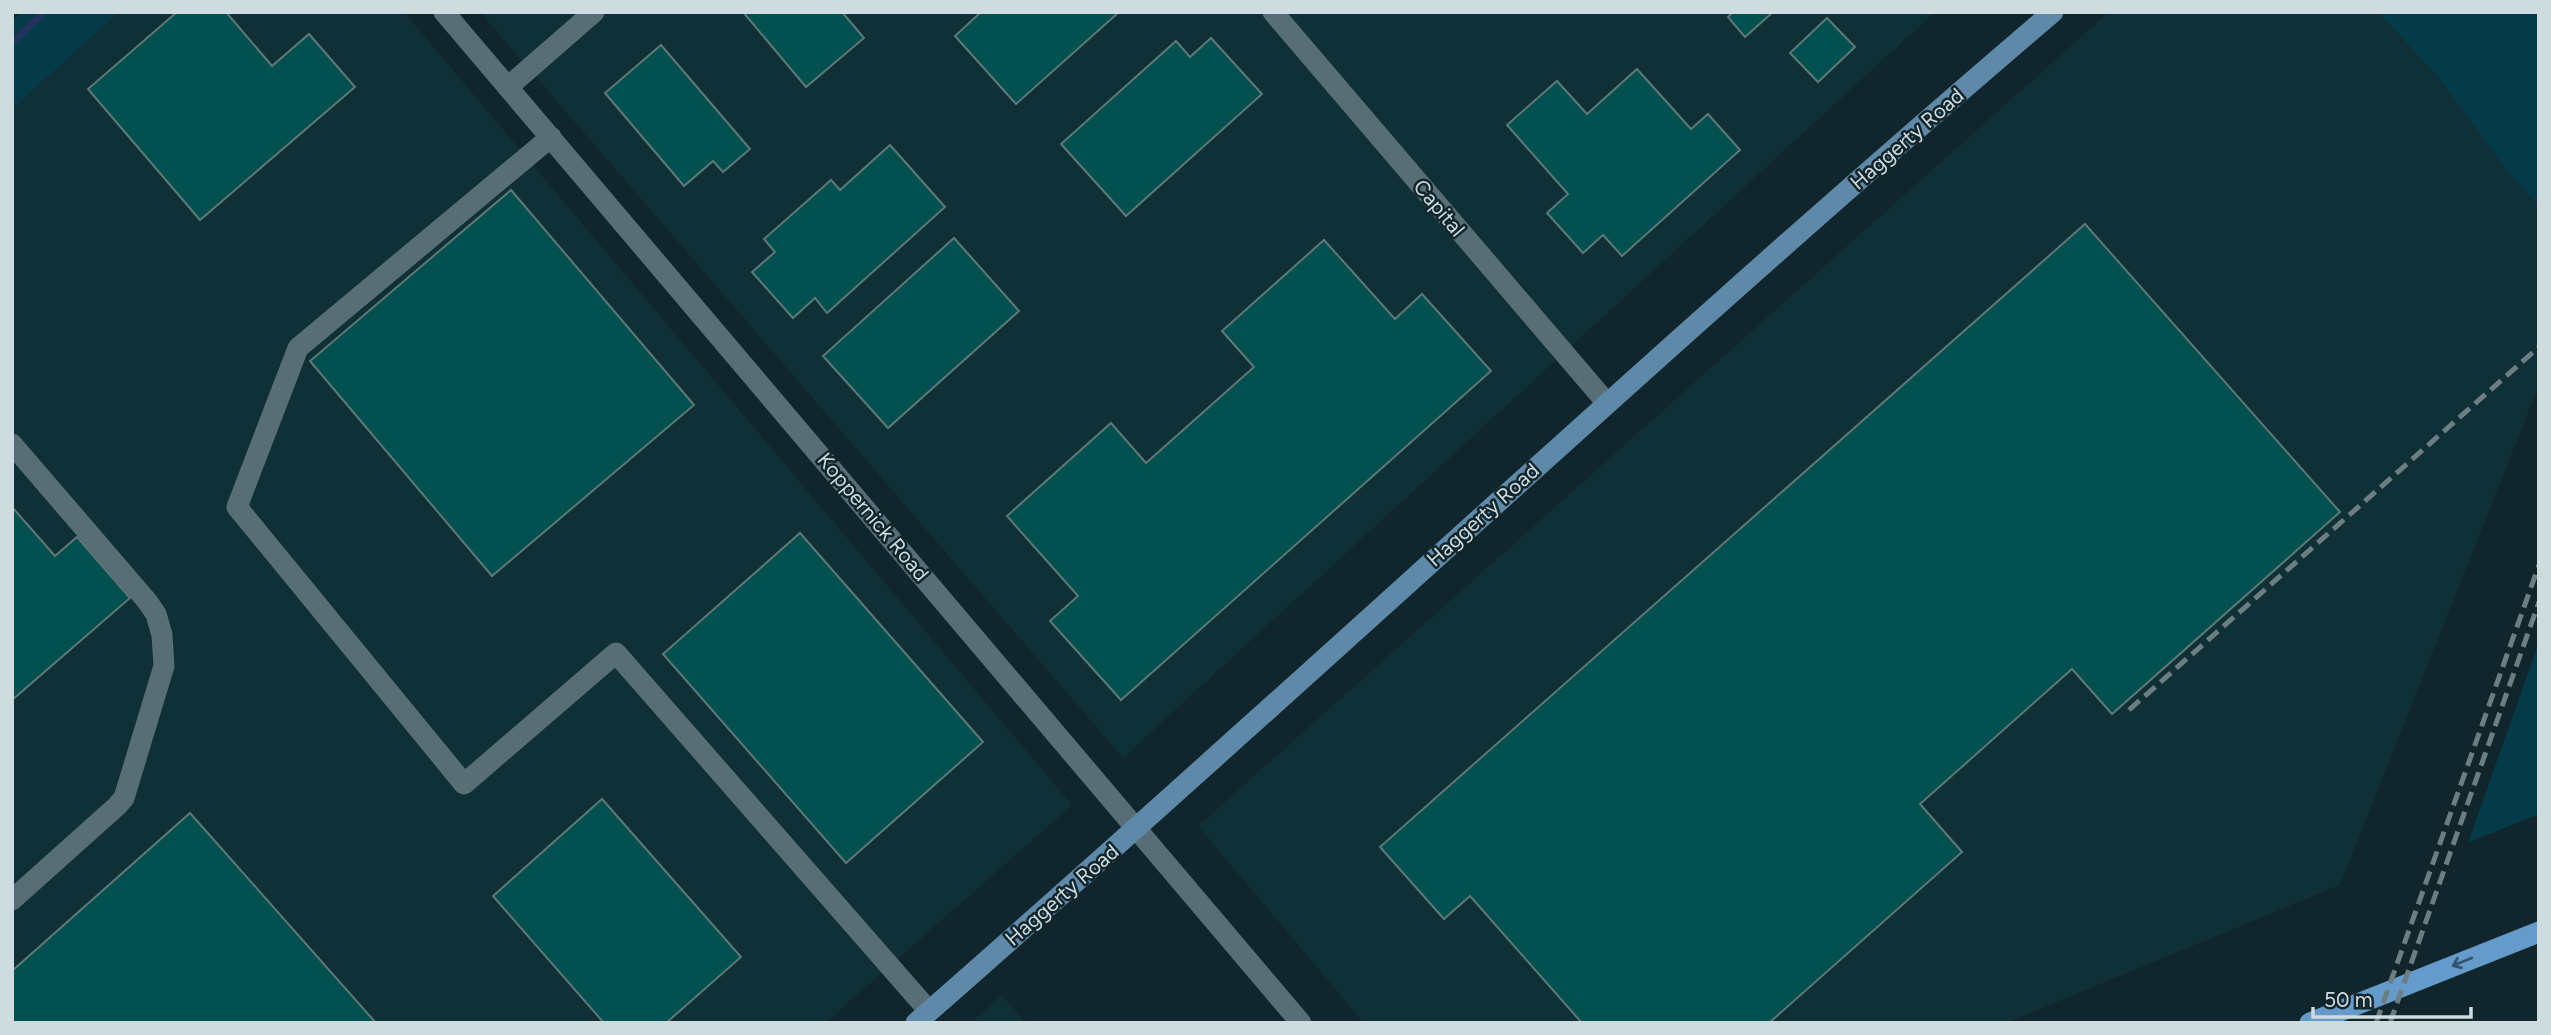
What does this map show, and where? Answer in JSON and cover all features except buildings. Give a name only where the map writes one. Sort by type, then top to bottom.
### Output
[{"type":"highway","points":[[2310,1023],[2532,934]]},
{"type":"main road","name":"Haggerty Road","points":[[922,1017],[1137,829],[1606,402],[2053,12]]},
{"type":"street","name":"Koppernick Road","points":[[444,12],[1301,1023]]},
{"type":"street","points":[[508,87],[594,12]]},
{"type":"street","name":"Capital","points":[[1273,12],[1606,402]]},
{"type":"street","points":[[551,137],[298,348],[237,507],[464,784],[616,653],[922,1017]]},
{"type":"street","points":[[12,444],[148,601],[160,627],[164,651],[164,666],[124,798],[12,900]]},
{"type":"shaded area","points":[[21,12],[119,12],[12,109],[12,21]]},
{"type":"shaded area","points":[[119,12],[404,12],[1072,805],[825,1023],[12,1023],[12,109]]},
{"type":"shaded area","points":[[480,12],[1935,12],[1123,758]]},
{"type":"shaded area","points":[[2109,12],[2382,12],[2539,191],[2539,385],[2340,885],[2006,1023],[1364,1023],[1198,826]]},
{"type":"shaded area","points":[[2378,12],[2539,12],[2539,206],[2509,173],[2437,75]]},
{"type":"shaded area","points":[[2539,642],[2539,814],[2468,843]]},
{"type":"shaded area","points":[[1002,995],[1026,1023],[971,1023]]},
{"type":"waterway","points":[[12,43],[44,12]]},
{"type":"railway","points":[[2129,710],[2539,347]]},
{"type":"railway","points":[[2376,1023],[2539,565]]},
{"type":"railway","points":[[2390,1023],[2539,602]]}]
